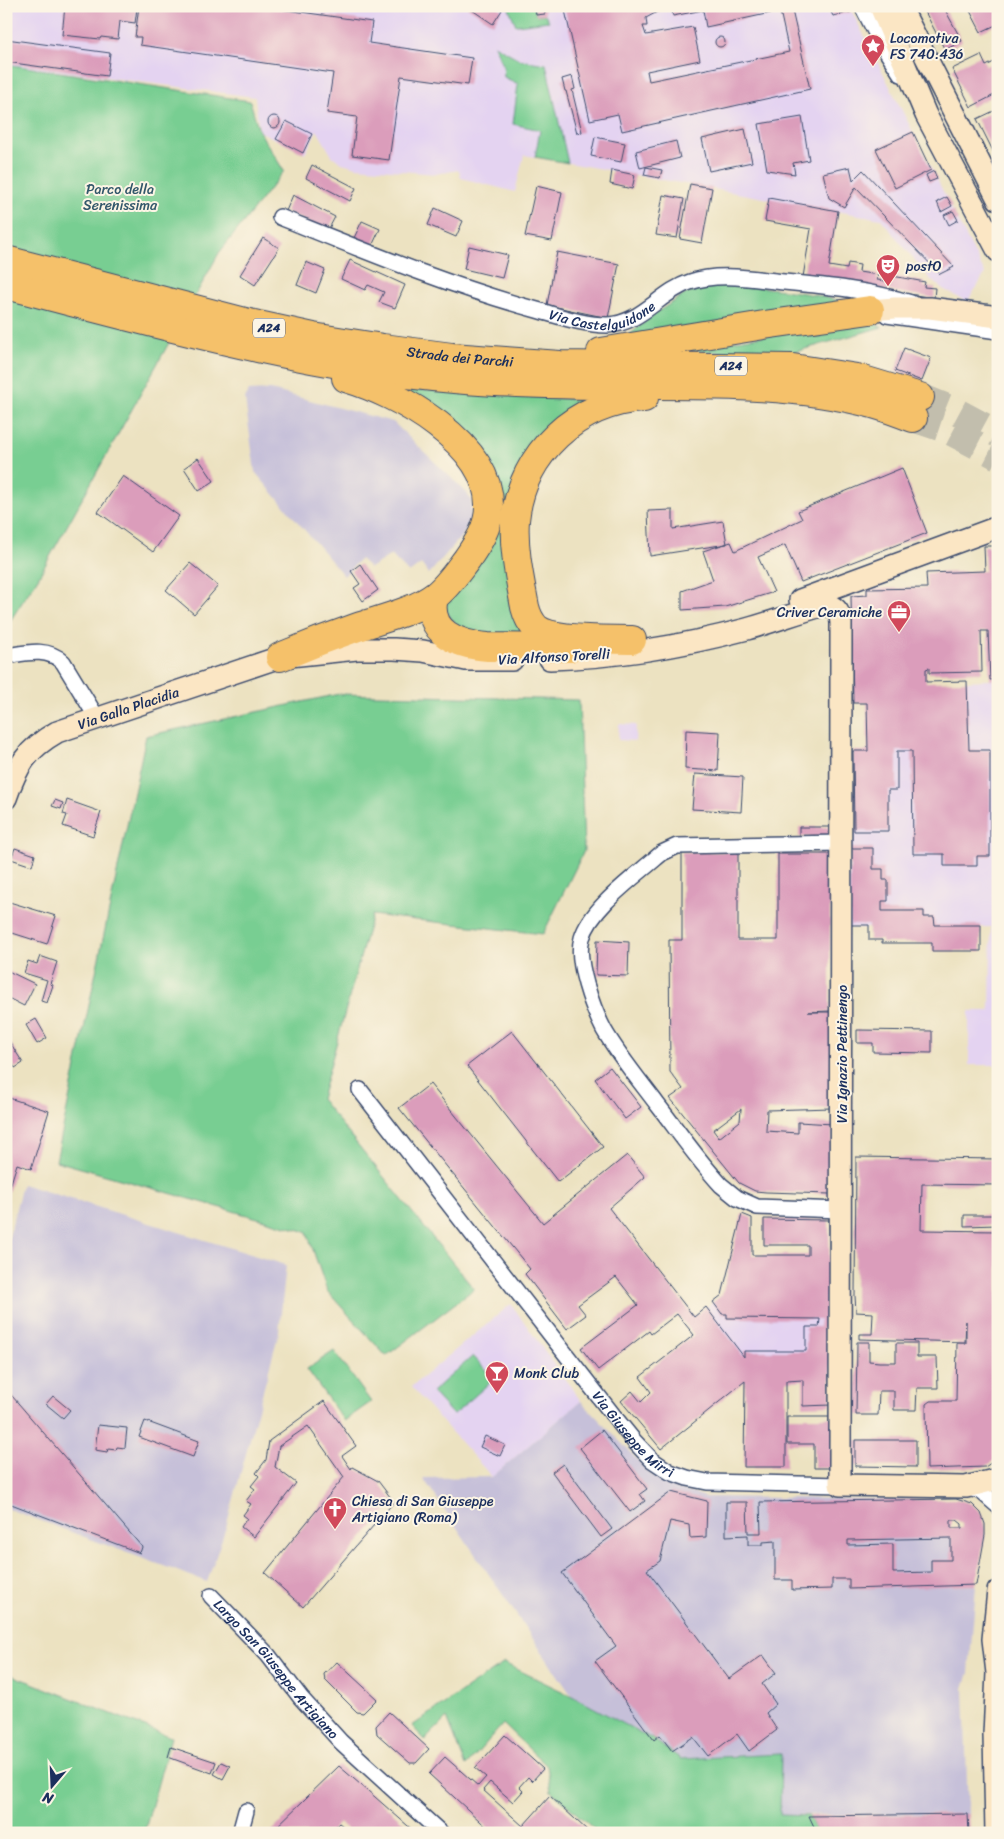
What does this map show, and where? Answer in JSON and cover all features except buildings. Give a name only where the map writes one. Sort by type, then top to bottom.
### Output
[{"type":"highway","name":"Strada dei Parchi","points":[[6,260],[292,333],[422,354],[538,363],[793,368],[857,378],[917,407],[873,404],[772,388],[544,384],[464,380],[351,366],[247,346],[6,285]]},
{"type":"highway","points":[[538,363],[566,356],[870,310]]},
{"type":"highway","points":[[247,346],[373,386],[432,421],[460,445],[474,461],[484,478],[490,507],[487,524],[474,549],[448,584],[434,597],[405,610],[322,639],[280,657]]},
{"type":"highway","points":[[632,640],[562,637],[542,632],[532,623],[522,594],[515,532],[518,504],[532,467],[543,450],[558,433],[575,420],[609,404],[638,398],[699,395],[772,388]]},
{"type":"highway","points":[[434,597],[432,612],[442,631],[457,641],[477,646],[561,648],[595,646],[632,640]]},
{"type":"main road","points":[[880,6],[926,115],[992,225],[998,251]]},
{"type":"main road","points":[[900,6],[998,198]]},
{"type":"main road","points":[[870,310],[930,308],[998,317]]},
{"type":"main road","points":[[632,640],[685,632],[792,603],[998,527]]},
{"type":"main road","name":"Via Ignazio Pettinengo","points":[[840,1485],[841,622],[850,594],[862,577]]},
{"type":"main road","name":"Via Alfonso Torelli","points":[[280,657],[328,652],[394,649],[423,650],[458,659],[473,660],[598,656],[680,646],[759,626],[822,606],[831,606],[837,609],[841,622]]},
{"type":"main road","name":"Via Galla Placidia","points":[[6,798],[19,766],[30,752],[57,732],[280,657]]},
{"type":"main road","name":"Via Giuseppe Mirri","points":[[840,1485],[966,1487],[998,1479]]},
{"type":"main road","points":[[996,1833],[994,1734],[997,1672],[993,1639],[998,1591]]},
{"type":"street","points":[[862,6],[881,43],[926,115]]},
{"type":"street","name":"Via Castelguidone","points":[[280,217],[471,291],[560,316],[597,324],[614,324],[630,320],[686,283],[723,278],[745,278],[835,287],[889,297],[930,308]]},
{"type":"street","points":[[835,287],[870,310],[900,318],[998,331]]},
{"type":"street","points":[[6,656],[41,652],[56,657],[63,662],[96,718]]},
{"type":"street","points":[[841,1210],[757,1206],[737,1198],[721,1185],[646,1090],[605,1031],[583,970],[580,951],[584,933],[596,913],[662,853],[677,846],[842,843]]},
{"type":"street","name":"Via Giuseppe Mirri","points":[[360,1090],[617,1420],[652,1460],[670,1472],[701,1482],[840,1485]]},
{"type":"street","name":"Via Giuseppe Mirri","points":[[966,1487],[982,1492],[998,1506]]},
{"type":"street","name":"Largo San Giuseppe Artigiano","points":[[212,1596],[268,1655],[301,1698],[341,1742],[438,1832]]},
{"type":"street","points":[[240,1833],[246,1811]]},
{"type":"shaded area","points":[[6,6],[849,6],[985,274],[967,302],[932,281],[881,219],[524,155],[515,192],[461,178],[459,170],[435,174],[357,167],[342,163],[332,156],[317,130],[305,154],[259,131],[255,97],[6,64]]},
{"type":"shaded area","points":[[271,390],[393,422],[467,493],[471,501],[470,517],[465,532],[429,574],[421,564],[409,573],[391,555],[370,568],[360,559],[344,576],[255,472],[245,399],[248,391]]},
{"type":"shaded area","points":[[998,543],[998,1065],[969,1065],[969,1011],[990,1011],[991,927],[847,928],[853,751],[969,750],[967,681],[990,680],[984,546]]},
{"type":"shaded area","points":[[619,724],[636,725],[635,741],[618,740]]},
{"type":"shaded area","points":[[22,1184],[286,1265],[279,1332],[226,1527],[207,1582],[6,1508],[6,1249]]},
{"type":"shaded area","points":[[722,1295],[830,1296],[831,1380],[745,1381],[694,1317]]},
{"type":"shaded area","name":"Monk Club","points":[[511,1304],[581,1401],[492,1477],[411,1387]]},
{"type":"shaded area","points":[[581,1401],[653,1476],[678,1489],[706,1497],[951,1500],[951,1586],[976,1585],[969,1673],[964,1688],[968,1814],[780,1815],[780,1754],[681,1759],[654,1740],[572,1696],[423,1478],[492,1477]]},
{"type":"green space","points":[[508,6],[534,6],[536,15],[545,14],[549,21],[516,25]]},
{"type":"green space","points":[[494,45],[521,60],[546,64],[568,163],[535,157],[540,130],[513,124],[518,84],[504,77],[503,65]]},
{"type":"green space","name":"Parco della Serenissima","points":[[6,64],[250,101],[259,131],[284,171],[219,253],[38,578],[6,627]]},
{"type":"green space","points":[[721,284],[804,293],[851,305],[628,336],[654,314],[687,293]]},
{"type":"green space","points":[[865,320],[882,327],[784,355],[674,350]]},
{"type":"green space","points":[[402,389],[587,400],[526,456],[525,632],[488,635],[468,631],[458,626],[443,605],[498,501]]},
{"type":"green space","points":[[339,694],[579,700],[584,851],[543,934],[372,915],[321,1099],[474,1289],[386,1356],[327,1291],[307,1232],[56,1161],[146,736]]},
{"type":"green space","points":[[334,1351],[371,1402],[344,1421],[307,1369]]},
{"type":"green space","points":[[473,1356],[494,1379],[453,1415],[432,1392]]},
{"type":"green space","points":[[504,1663],[572,1696],[654,1740],[681,1759],[781,1754],[780,1815],[809,1816],[817,1833],[594,1833],[594,1829],[551,1791],[547,1766],[503,1724],[466,1766],[447,1718],[425,1740],[412,1726]]},
{"type":"green space","points":[[6,1673],[171,1737],[144,1833],[6,1833]]},
{"type":"tunnel","points":[[920,397],[957,412],[998,434]]},
{"type":"tunnel","points":[[913,418],[946,429],[998,456]]},
{"type":"place","name":"Locomotiva FS 740.436","points":[[873,67]]},
{"type":"place","name":"postO","points":[[888,287]]},
{"type":"place","name":"Criver Ceramiche","points":[[899,633]]},
{"type":"place","name":"Monk Club","points":[[497,1394]]},
{"type":"place","name":"Chiesa di San Giuseppe Artigiano (Roma)","points":[[335,1530]]}]
